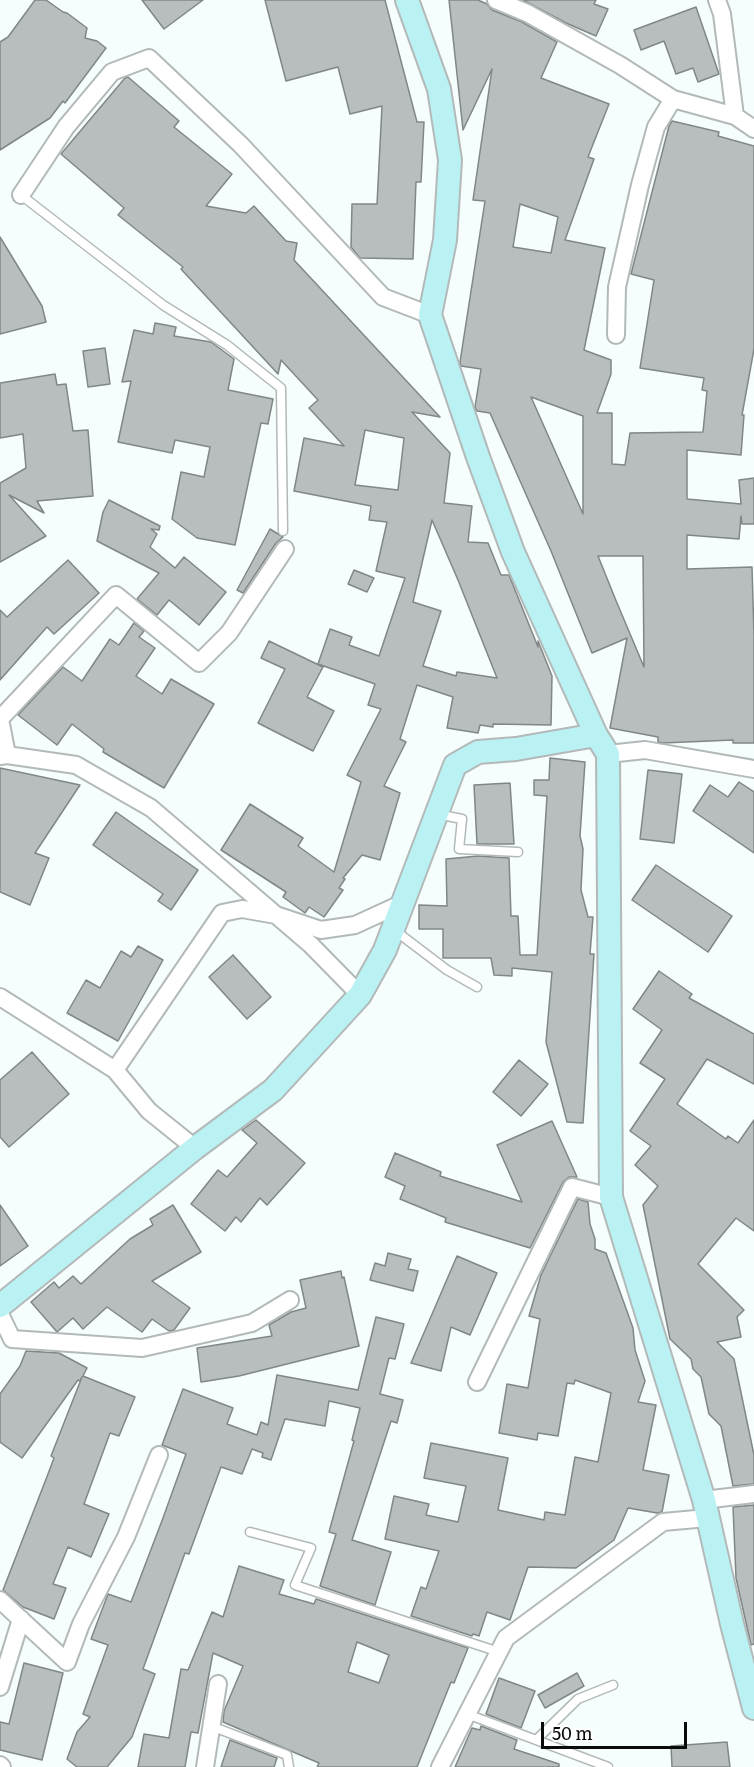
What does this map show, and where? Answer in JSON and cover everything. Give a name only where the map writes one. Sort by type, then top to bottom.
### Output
[{"type":"street","points":[[407,0],[439,89],[450,160],[445,240],[430,315],[513,552],[596,735],[608,754],[611,1197],[706,1509],[754,1708]]},
{"type":"street","points":[[496,0],[527,13],[620,65],[673,99],[735,116],[754,129]]},
{"type":"street","points":[[717,0],[722,14],[735,116]]},
{"type":"street","points":[[21,195],[66,127],[112,72],[149,58],[241,145],[383,297],[430,315]]},
{"type":"street","points":[[616,335],[616,286],[656,127],[673,99]]},
{"type":"street","points":[[285,549],[229,633],[199,663],[116,596],[0,719],[4,756],[76,765],[152,808],[311,945],[360,995]]},
{"type":"street","points":[[0,1306],[195,1148],[273,1090],[360,995],[385,950],[455,765],[478,752],[516,749],[596,735]]},
{"type":"street","points":[[608,754],[645,750],[754,769]]},
{"type":"street","points":[[115,1070],[222,914],[242,909],[276,915],[321,930],[355,925],[403,903]]},
{"type":"street","points":[[0,998],[115,1070],[149,1111],[195,1148]]},
{"type":"street","points":[[477,1382],[572,1187],[611,1197]]},
{"type":"street","points":[[0,1314],[12,1339],[142,1348],[252,1323],[290,1300]]},
{"type":"street","points":[[0,1600],[67,1662],[81,1624],[126,1537],[159,1455]]},
{"type":"street","points":[[440,1767],[506,1638],[663,1522],[754,1494]]},
{"type":"street","points":[[0,1687],[21,1619]]},
{"type":"street","points":[[205,1767],[218,1684]]},
{"type":"lane","points":[[21,195],[163,305],[227,345],[281,388],[283,531]]},
{"type":"lane","points":[[436,814],[462,819],[459,849],[518,852]]},
{"type":"lane","points":[[393,928],[447,970],[477,987]]},
{"type":"lane","points":[[250,1532],[310,1548],[296,1585],[499,1652]]},
{"type":"lane","points":[[536,1740],[578,1700],[613,1685]]},
{"type":"lane","points":[[467,1714],[606,1767]]},
{"type":"lane","points":[[211,1726],[287,1755],[290,1767]]},
{"type":"building","points":[[35,0],[46,0],[67,13],[87,28],[85,38],[97,41],[106,48],[65,103],[63,101],[50,118],[0,150],[0,42],[8,37]]},
{"type":"building","points":[[142,0],[203,0],[164,29]]},
{"type":"building","points":[[265,0],[385,0],[417,122],[424,122],[421,182],[416,182],[413,259],[360,258],[351,247],[352,204],[377,204],[382,106],[350,114],[338,67],[286,81]]},
{"type":"building","points":[[449,0],[478,0],[487,4],[492,10],[522,22],[557,42],[541,78],[609,104],[588,157],[594,159],[565,240],[605,248],[584,350],[611,360],[611,374],[597,413],[612,413],[612,464],[625,465],[630,433],[703,432],[707,391],[702,390],[704,378],[640,368],[654,280],[631,274],[669,126],[672,121],[719,132],[718,136],[754,146],[754,349],[742,415],[744,415],[741,455],[687,450],[687,499],[741,504],[739,480],[754,478],[754,524],[742,524],[741,516],[739,539],[687,535],[687,569],[752,567],[754,743],[733,743],[733,740],[663,743],[658,742],[658,737],[610,728],[627,638],[592,653],[551,551],[490,413],[477,411],[475,407],[481,369],[461,366],[460,362],[485,201],[473,200],[492,69],[463,130]],"holes":[[[520,204],[558,217],[551,253],[513,247]],[[531,397],[583,416],[583,514]],[[598,556],[643,556],[644,667]]]},
{"type":"building","points":[[523,0],[596,0],[594,4],[608,9],[596,36]]},
{"type":"building","points":[[696,7],[719,74],[698,82],[693,68],[676,74],[664,41],[641,50],[634,30]]},
{"type":"building","points":[[128,77],[179,121],[174,127],[232,174],[206,206],[246,213],[254,206],[286,241],[297,243],[294,260],[440,417],[412,412],[450,453],[444,503],[472,506],[468,542],[488,543],[501,575],[509,575],[552,676],[551,725],[493,724],[493,727],[480,725],[478,733],[447,728],[453,697],[417,685],[400,739],[406,742],[384,786],[400,793],[380,860],[362,855],[343,878],[345,879],[339,888],[343,890],[324,917],[309,907],[305,913],[283,897],[286,892],[221,850],[250,804],[303,838],[298,846],[334,872],[361,782],[347,775],[381,709],[368,705],[375,684],[318,664],[330,629],[352,637],[349,645],[379,656],[405,578],[376,571],[387,522],[369,520],[371,506],[294,491],[304,438],[344,446],[309,408],[318,400],[281,360],[278,374],[181,269],[183,267],[118,215],[124,208],[61,154]],"holes":[[[365,430],[404,438],[398,490],[355,485]],[[432,520],[458,580],[497,678],[457,672],[456,676],[423,666],[441,611],[413,602]]]},
{"type":"building","points":[[0,237],[42,306],[46,322],[0,334]]},
{"type":"building","points":[[155,323],[176,327],[174,336],[211,342],[234,359],[228,390],[273,399],[268,424],[261,423],[235,545],[197,538],[172,519],[181,472],[204,477],[210,447],[175,440],[172,453],[118,442],[131,381],[122,382],[134,330],[153,334]]},
{"type":"building","points":[[105,348],[110,384],[88,387],[83,351]]},
{"type":"building","points":[[55,374],[57,385],[66,384],[73,431],[88,430],[93,496],[37,501],[44,513],[9,495],[46,536],[0,562],[0,483],[26,468],[23,434],[0,438],[0,383]]},
{"type":"building","points":[[109,500],[160,526],[159,530],[151,529],[157,534],[150,547],[175,568],[184,557],[226,592],[199,625],[169,600],[157,615],[137,599],[159,573],[97,541],[103,512]]},
{"type":"building","points":[[270,529],[283,537],[276,543],[243,593],[237,590]]},
{"type":"building","points":[[68,560],[99,593],[54,634],[47,627],[0,680],[0,610],[7,617]]},
{"type":"building","points":[[354,570],[374,578],[367,592],[348,584]]},
{"type":"building","points":[[134,623],[144,631],[139,637],[155,648],[136,676],[162,694],[171,679],[214,704],[164,788],[103,752],[104,749],[72,724],[57,745],[18,715],[63,667],[82,681],[110,639],[119,645]]},
{"type":"building","points":[[269,641],[323,667],[307,697],[334,711],[313,751],[258,723],[285,669],[261,658]]},
{"type":"building","points":[[550,758],[585,762],[580,836],[583,849],[581,890],[588,917],[593,917],[590,954],[594,954],[583,1123],[567,1122],[546,1042],[552,972],[512,968],[512,976],[494,975],[491,958],[443,958],[443,929],[419,929],[419,905],[447,906],[446,859],[478,856],[509,858],[511,916],[518,916],[520,955],[537,955],[547,796],[534,795],[534,780],[549,780]]},
{"type":"building","points":[[0,768],[80,785],[35,853],[49,858],[30,905],[0,892]]},
{"type":"building","points":[[648,770],[682,774],[674,843],[640,839]]},
{"type":"building","points":[[739,782],[754,792],[754,853],[693,811],[710,785],[728,797]]},
{"type":"building","points":[[510,783],[514,844],[477,844],[474,785]]},
{"type":"building","points":[[116,812],[198,870],[171,910],[158,901],[163,894],[93,845]]},
{"type":"building","points":[[656,865],[732,916],[708,952],[632,900]]},
{"type":"building","points":[[138,946],[163,960],[118,1041],[67,1013],[86,980],[100,988],[121,951],[131,957]]},
{"type":"building","points":[[233,955],[271,997],[247,1019],[209,977]]},
{"type":"building","points":[[659,971],[692,994],[689,998],[754,1034],[754,1084],[707,1059],[677,1104],[726,1139],[728,1136],[738,1143],[754,1120],[754,1231],[736,1218],[698,1264],[744,1310],[737,1317],[741,1337],[717,1342],[734,1359],[754,1455],[754,1484],[733,1486],[721,1426],[709,1414],[701,1377],[693,1369],[691,1359],[670,1339],[643,1205],[658,1186],[635,1165],[651,1146],[630,1131],[665,1079],[640,1063],[662,1030],[633,1009]]},
{"type":"building","points":[[32,1052],[69,1094],[9,1147],[0,1137],[0,1080]]},
{"type":"building","points":[[519,1060],[548,1084],[521,1116],[493,1092]]},
{"type":"building","points":[[256,1120],[305,1163],[267,1205],[260,1198],[241,1222],[236,1217],[225,1231],[191,1204],[218,1170],[227,1177],[257,1143],[242,1130]]},
{"type":"building","points":[[552,1121],[577,1177],[569,1177],[563,1182],[530,1248],[445,1222],[446,1218],[400,1199],[405,1186],[385,1177],[395,1153],[441,1172],[440,1176],[522,1202],[497,1145]]},
{"type":"building","points":[[578,1199],[588,1202],[595,1249],[606,1253],[633,1328],[635,1350],[645,1381],[638,1402],[656,1405],[643,1470],[669,1475],[662,1512],[628,1508],[614,1540],[576,1568],[528,1567],[510,1620],[487,1612],[479,1636],[473,1634],[472,1636],[411,1616],[421,1587],[426,1589],[439,1551],[385,1539],[394,1496],[429,1504],[426,1515],[458,1522],[466,1486],[424,1478],[431,1443],[508,1458],[498,1510],[544,1520],[545,1512],[565,1515],[575,1457],[598,1462],[611,1393],[575,1380],[574,1384],[567,1383],[558,1436],[538,1433],[537,1440],[499,1433],[507,1384],[528,1388],[540,1319],[529,1316],[541,1275]]},
{"type":"building","points":[[0,1205],[28,1246],[0,1266]]},
{"type":"building","points":[[173,1205],[201,1252],[152,1281],[190,1308],[174,1330],[169,1331],[152,1319],[142,1332],[107,1307],[83,1329],[73,1318],[57,1332],[31,1302],[54,1282],[59,1288],[73,1276],[81,1284],[130,1239],[153,1225],[150,1219]]},
{"type":"building","points":[[388,1253],[411,1259],[408,1269],[418,1271],[413,1291],[370,1280],[375,1263],[385,1266]]},
{"type":"building","points":[[457,1256],[497,1273],[470,1335],[451,1327],[441,1371],[411,1363]]},
{"type":"building","points":[[341,1271],[359,1346],[239,1376],[201,1382],[197,1348],[272,1336],[269,1325],[291,1312],[306,1308],[300,1280]]},
{"type":"building","points":[[376,1317],[404,1324],[395,1359],[389,1358],[380,1394],[403,1400],[397,1423],[391,1421],[352,1540],[391,1552],[375,1605],[320,1586],[336,1534],[329,1532],[354,1441],[352,1440],[360,1408],[329,1401],[325,1426],[285,1419],[271,1460],[262,1457],[263,1453],[252,1449],[242,1474],[221,1467],[189,1554],[185,1553],[143,1669],[155,1674],[132,1737],[107,1767],[77,1767],[67,1759],[77,1732],[90,1717],[83,1714],[108,1645],[91,1639],[108,1594],[131,1602],[163,1518],[186,1454],[162,1445],[183,1389],[233,1408],[227,1424],[257,1435],[261,1422],[268,1425],[277,1375],[358,1390]]},
{"type":"building","points":[[26,1351],[59,1353],[87,1368],[83,1376],[135,1397],[119,1436],[110,1433],[84,1504],[109,1514],[91,1557],[68,1547],[53,1584],[66,1588],[54,1619],[23,1607],[3,1590],[54,1458],[51,1456],[82,1377],[22,1458],[0,1442],[0,1394],[20,1366]]},
{"type":"building","points":[[754,1505],[754,1644],[751,1645],[736,1578],[733,1507]]},
{"type":"building","points":[[239,1566],[284,1580],[279,1594],[314,1604],[316,1599],[468,1648],[454,1683],[451,1682],[417,1767],[317,1767],[319,1763],[223,1722],[224,1711],[243,1666],[213,1653],[198,1733],[191,1732],[185,1767],[138,1767],[144,1734],[169,1738],[181,1669],[188,1670],[212,1612],[223,1617]],"holes":[[[357,1642],[389,1655],[379,1683],[348,1672]]]},
{"type":"building","points":[[24,1663],[63,1673],[42,1760],[0,1750],[0,1722],[9,1724]]},
{"type":"building","points":[[577,1673],[584,1686],[545,1708],[538,1695]]},
{"type":"building","points":[[499,1678],[535,1691],[521,1728],[486,1714]]},
{"type":"building","points":[[481,1726],[517,1740],[514,1749],[559,1764],[559,1767],[455,1767],[472,1728],[480,1730]]},
{"type":"building","points":[[230,1740],[277,1758],[274,1767],[221,1767]]},
{"type":"building","points":[[727,1742],[730,1767],[672,1767],[671,1746]]}]
